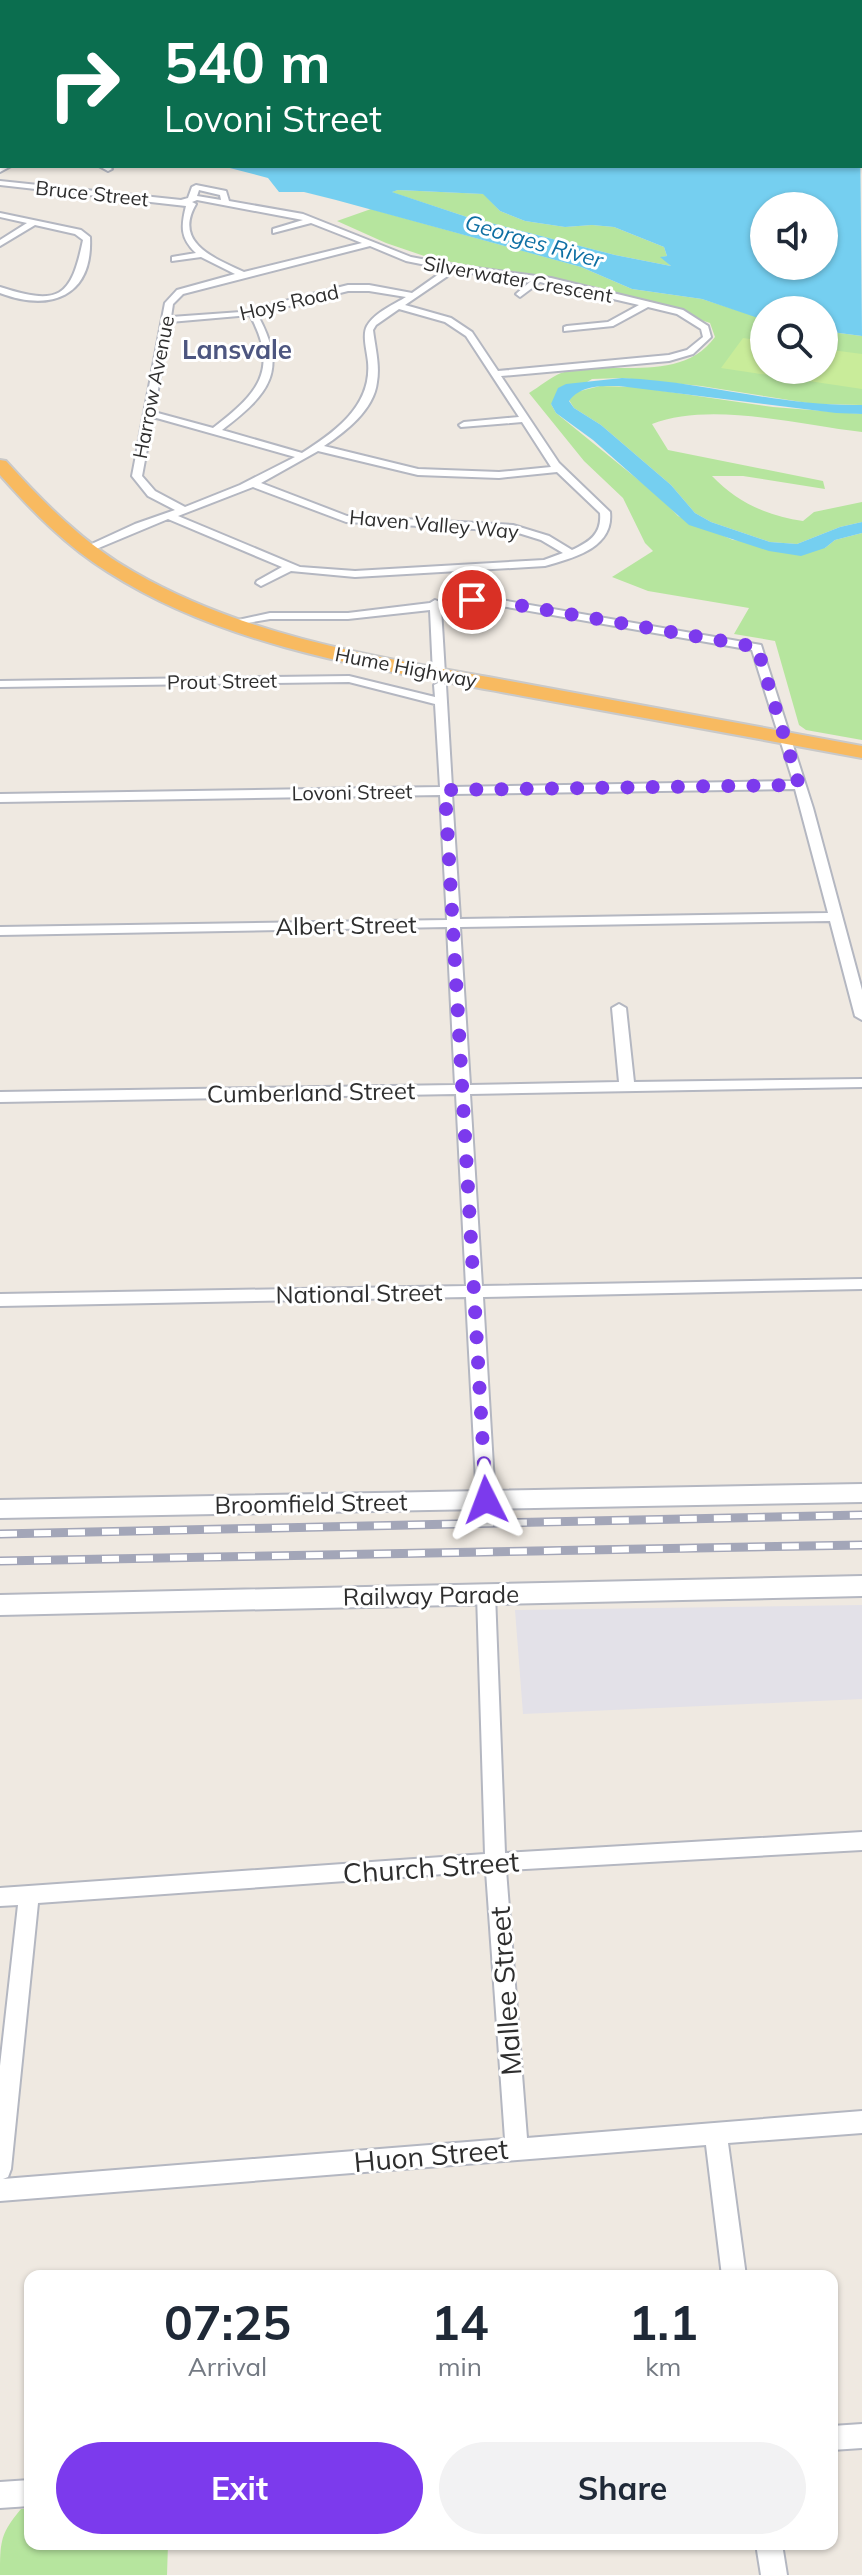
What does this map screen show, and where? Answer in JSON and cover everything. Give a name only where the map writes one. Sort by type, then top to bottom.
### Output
[{"type":"highway","name":"Hume Highway","points":[[0,465],[93,553],[129,578],[235,622],[440,687]]},
{"type":"highway","name":"Hume Highway","points":[[0,488],[89,566],[146,598],[290,652],[440,687],[862,752]]},
{"type":"highway","name":"Hume Highway","points":[[788,743],[862,763]]},
{"type":"street","name":"Bruce Street","points":[[0,183],[102,196],[192,201]]},
{"type":"street","points":[[226,203],[223,193],[196,187],[185,229],[190,242],[203,254],[245,276]]},
{"type":"street","name":"Silverwater Crescent","points":[[192,201],[274,210],[313,220],[409,259],[538,279],[647,304],[693,318],[705,328],[707,337],[688,354],[669,358],[495,374]]},
{"type":"street","points":[[0,215],[87,237],[75,284],[60,294],[38,298],[12,296],[0,290]]},
{"type":"street","points":[[276,231],[313,220]]},
{"type":"street","points":[[0,244],[34,222]]},
{"type":"street","name":"Harrow Avenue","points":[[185,511],[156,497],[144,488],[137,476],[169,303],[180,292],[369,244]]},
{"type":"street","points":[[175,259],[203,254]]},
{"type":"street","points":[[93,553],[167,524],[171,517],[319,448],[350,422],[370,393],[373,382],[369,330],[375,320],[453,268]]},
{"type":"street","points":[[520,294],[538,279]]},
{"type":"street","name":"Hoys Road","points":[[166,320],[252,312],[348,288],[411,295]]},
{"type":"street","points":[[567,329],[610,324],[647,304]]},
{"type":"street","points":[[171,517],[291,567],[334,573],[530,564],[571,554],[602,537],[607,519],[599,505],[569,482],[463,329],[436,316],[396,305]]},
{"type":"street","points":[[215,431],[258,395],[271,364],[267,334],[252,312]]},
{"type":"street","points":[[148,413],[303,456]]},
{"type":"street","points":[[464,425],[525,419]]},
{"type":"street","points":[[319,448],[418,472],[499,475],[559,469]]},
{"type":"street","name":"Haven Valley Way","points":[[250,482],[346,519],[513,528],[545,538],[571,554]]},
{"type":"street","points":[[261,583],[291,567]]},
{"type":"street","points":[[235,622],[270,616],[348,616],[435,603],[495,601],[757,647],[788,743],[862,1016]]},
{"type":"street","points":[[435,603],[486,1500]]},
{"type":"street","name":"Prout Street","points":[[0,684],[349,679],[440,687]]},
{"type":"street","name":"Lovoni Street","points":[[0,798],[799,785]]},
{"type":"street","name":"Albert Street","points":[[0,931],[836,917]]},
{"type":"street","points":[[619,1008],[627,1086]]},
{"type":"street","name":"Cumberland Street","points":[[0,1097],[862,1083]]},
{"type":"street","name":"National Street","points":[[0,1300],[862,1284]]},
{"type":"street","name":"Broomfield Street","points":[[0,1509],[862,1493]]},
{"type":"street","name":"Railway Parade","points":[[0,1605],[862,1586]]},
{"type":"street","name":"Mallee Street","points":[[486,1594],[495,1862],[517,2148]]},
{"type":"street","name":"Church Street","points":[[0,1897],[495,1862],[862,1841]]},
{"type":"street","points":[[0,2169],[29,1895]]},
{"type":"street","name":"Huon Street","points":[[0,2190],[862,2122]]},
{"type":"street","points":[[716,2134],[733,2270]]},
{"type":"street","points":[[838,2438],[862,2436]]},
{"type":"street","points":[[0,2495],[24,2493]]},
{"type":"street","points":[[770,2550],[774,2575]]},
{"type":"shaded area","points":[[862,1605],[862,1699],[523,1714],[515,1610]]},
{"type":"green space","points":[[391,192],[484,194],[500,211],[525,221],[565,227],[614,227],[664,247],[667,256],[662,257],[671,266],[467,217]]},
{"type":"green space","points":[[371,209],[581,267],[632,289],[702,299],[750,314],[750,384],[838,384],[838,333],[862,336],[862,405],[814,404],[701,386],[622,378],[592,379],[551,404],[556,413],[662,499],[678,516],[733,540],[825,548],[835,540],[862,533],[862,740],[806,730],[799,725],[775,641],[734,634],[749,608],[648,591],[612,577],[653,551],[645,543],[623,498],[584,461],[529,393],[561,373],[580,369],[643,368],[683,361],[700,352],[715,337],[710,323],[598,287],[433,259],[386,243],[337,221]]},
{"type":"green space","points":[[743,338],[750,339],[750,372],[721,368]]},
{"type":"green space","points":[[838,351],[862,354],[862,389],[828,384],[838,384]]},
{"type":"green space","points":[[600,386],[636,387],[773,407],[862,414],[862,432],[728,415],[675,417],[652,424],[668,450],[823,481],[825,489],[743,476],[712,476],[753,506],[777,516],[803,521],[814,512],[862,502],[862,522],[797,544],[770,542],[711,522],[695,513],[671,485],[601,425],[574,408],[569,400],[576,392]]},
{"type":"green space","points":[[24,2509],[24,2550],[168,2550],[167,2575],[0,2575],[0,2554],[9,2525]]},
{"type":"water","name":"Georges River","points":[[230,168],[860,168],[862,336],[838,333],[838,296],[750,296],[750,315],[702,299],[632,289],[581,267],[336,200],[304,192],[279,192],[268,178]],"holes":[[[392,192],[483,194],[500,211],[525,221],[565,227],[614,227],[664,247],[667,256],[660,257],[671,266],[467,217]]]},
{"type":"water","points":[[622,378],[802,402],[862,405],[862,414],[836,413],[619,386],[585,389],[569,401],[671,485],[695,513],[711,522],[770,542],[797,544],[862,522],[862,533],[835,540],[825,548],[801,556],[769,551],[689,525],[593,440],[556,413],[551,404],[558,388],[566,384]]},
{"type":"railway","points":[[0,1534],[862,1515]]},
{"type":"railway","points":[[0,1561],[862,1545]]},
{"type":"district","name":"Lansvale","points":[[237,349]]},
{"type":"route","points":[[472,600],[495,601],[757,647],[799,785],[445,790],[486,1500]]}]
